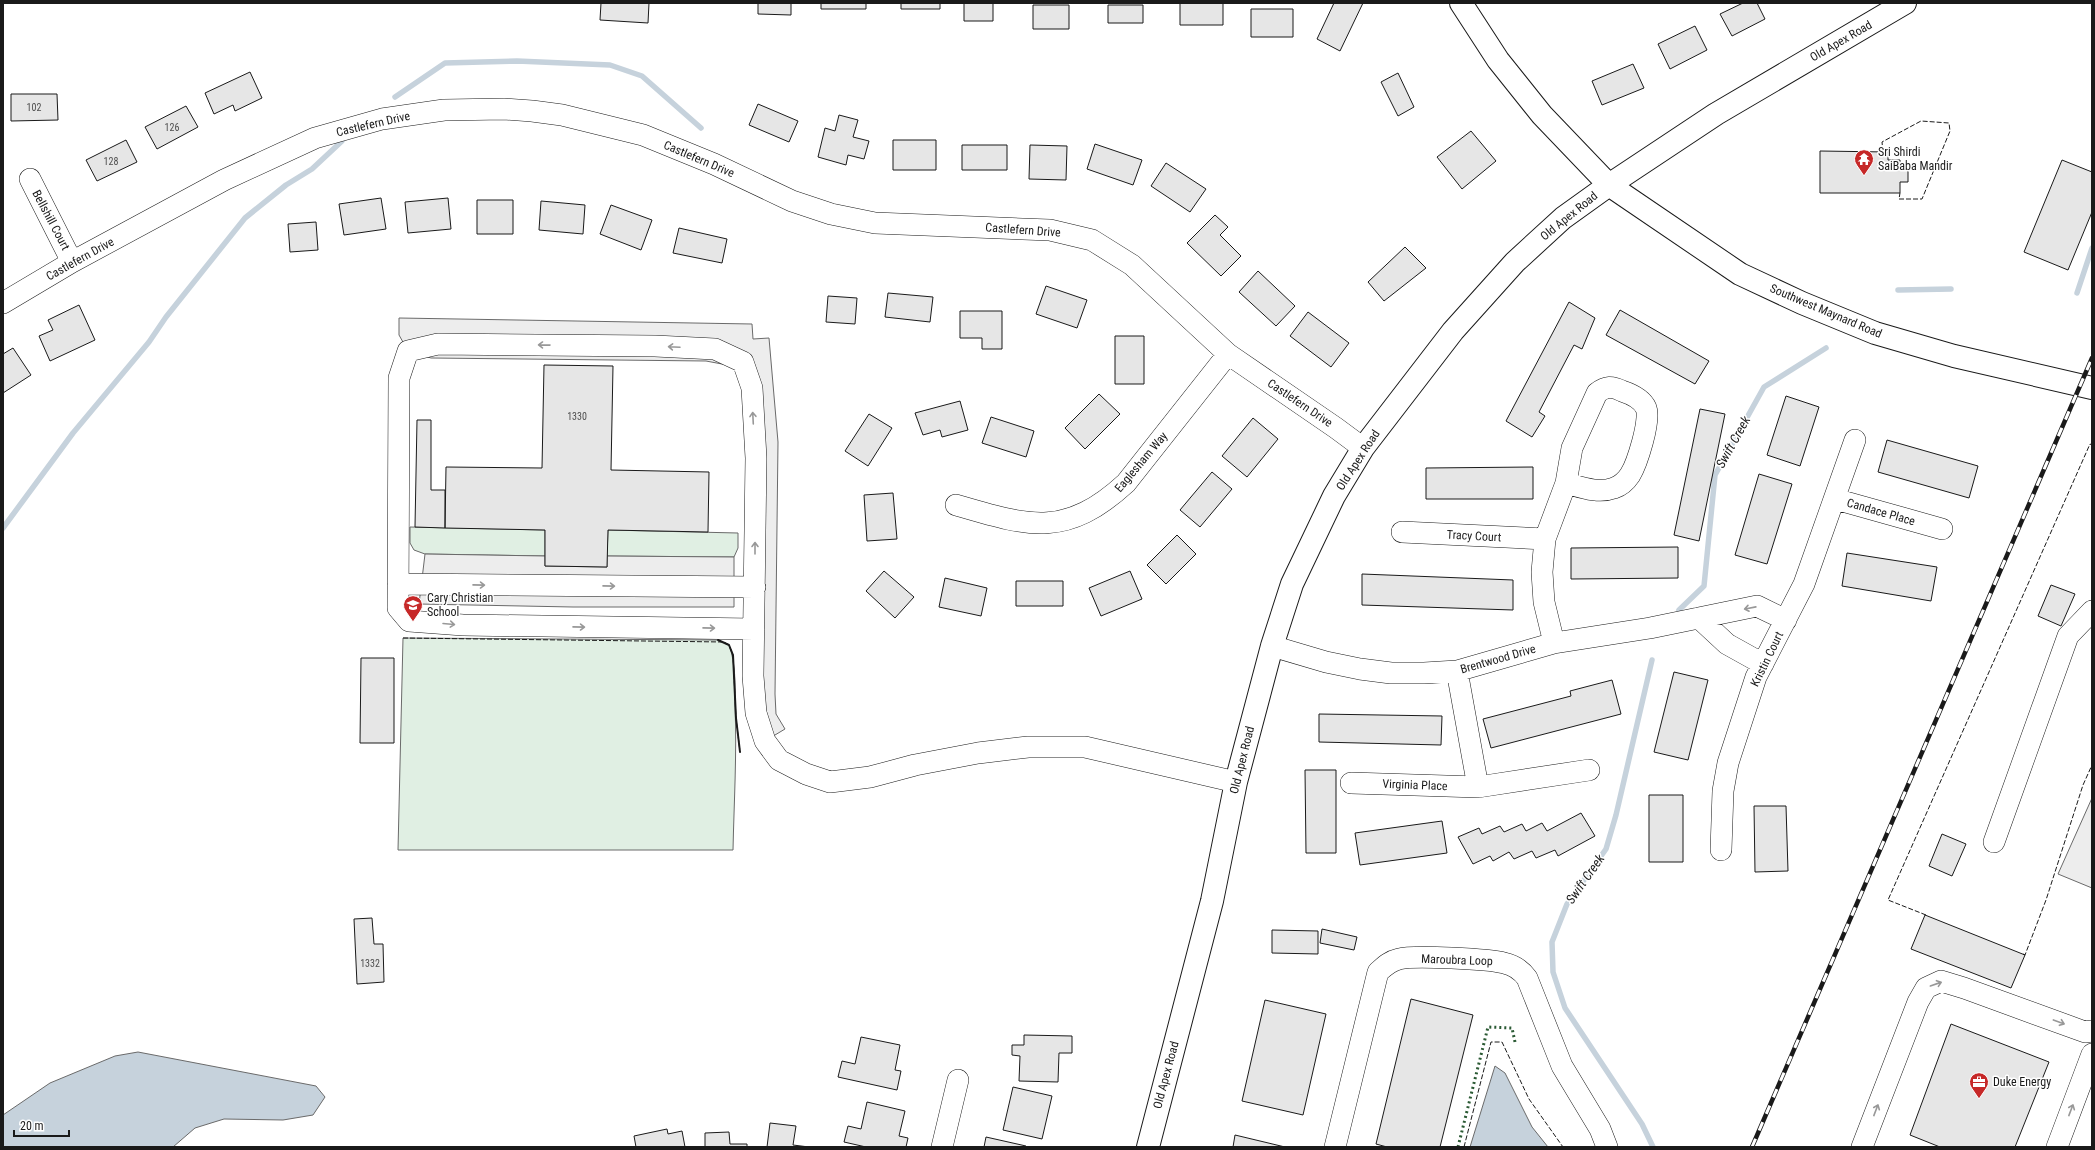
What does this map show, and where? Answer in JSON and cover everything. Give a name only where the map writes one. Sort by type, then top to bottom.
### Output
[{"type":"main road","name":"Southwest Maynard Road","points":[[1461,3],[1498,60],[1542,115],[1609,184],[1740,274],[1802,303],[1875,333],[1954,356],[2092,388]]},
{"type":"main road","name":"Old Apex Road","points":[[1148,1147],[1212,901],[1236,782],[1272,646],[1292,584],[1334,496],[1362,448],[1453,331],[1515,262],[1563,218],[1609,184],[1716,114],[1905,3]]},
{"type":"street","name":"Castlefern Drive","points":[[3,303],[72,262],[224,180],[315,138],[382,119],[436,111],[474,109],[525,110],[562,115],[643,135],[714,164],[792,201],[831,214],[875,223],[1050,230],[1092,240],[1132,265],[1228,354],[1342,432],[1362,448]]},
{"type":"street","name":"Bellshill Court","points":[[30,179],[72,262]]},
{"type":"street","points":[[754,629],[463,625],[409,621],[398,608],[400,378],[408,351],[438,344],[634,346],[715,349],[743,362],[752,388],[756,458],[755,587],[753,676],[756,713],[765,741],[779,760],[806,774],[830,782],[870,776],[915,765],[978,753],[1028,747],[1085,746],[1236,782]]},
{"type":"street","name":"Eaglesham Way","points":[[956,505],[1003,519],[1032,524],[1074,518],[1092,510],[1111,497],[1126,483],[1228,354]]},
{"type":"street","points":[[1554,643],[1544,602],[1542,572],[1545,539],[1566,483],[1572,448],[1597,393],[1604,388],[1613,387],[1641,401],[1647,409],[1647,418],[1633,469],[1624,483],[1614,488],[1600,491],[1566,483]]},
{"type":"street","name":"Candace Place","points":[[1855,440],[1835,499],[1942,530]]},
{"type":"street","name":"Kristin Court","points":[[1721,850],[1723,791],[1728,763],[1756,677],[1804,584],[1835,499]]},
{"type":"street","name":"Tracy Court","points":[[1402,532],[1545,539]]},
{"type":"street","points":[[398,584],[755,587]]},
{"type":"street","name":"Brentwood Drive","points":[[1272,646],[1326,662],[1360,669],[1391,673],[1457,671],[1554,643],[1699,618],[1757,606],[1786,620]]},
{"type":"street","points":[[1994,842],[2068,636],[2092,611]]},
{"type":"street","points":[[1699,618],[1727,644],[1763,664]]},
{"type":"street","points":[[1457,671],[1478,787]]},
{"type":"street","name":"Virginia Place","points":[[1351,783],[1478,787],[1589,770]]},
{"type":"street","name":"Maroubra Loop","points":[[1334,1147],[1378,972],[1389,963],[1400,959],[1453,959],[1504,962],[1522,972],[1527,978],[1562,1066],[1600,1129],[1607,1147]]},
{"type":"street","points":[[1862,1147],[1918,1002],[1926,988],[1942,981],[2085,1032],[2092,1031]]},
{"type":"street","points":[[2057,1147],[2092,1054]]},
{"type":"street","points":[[942,1147],[958,1080]]},
{"type":"green space","points":[[410,527],[545,530],[545,556],[425,554],[414,550],[410,543]]},
{"type":"green space","points":[[608,530],[738,533],[738,548],[734,557],[607,556]]},
{"type":"green space","points":[[403,638],[718,640],[729,645],[733,660],[735,682],[736,760],[733,850],[398,850]]},
{"type":"shaded area","points":[[399,318],[752,324],[753,339],[769,338],[778,442],[775,694],[776,714],[785,729],[765,741],[743,362],[722,364],[706,361],[431,358],[408,351],[399,335]]},
{"type":"shaded area","points":[[425,554],[545,556],[545,566],[607,567],[607,556],[734,557],[734,607],[573,607],[419,604]]},
{"type":"shaded area","points":[[2092,798],[2092,888],[2058,874]]},
{"type":"shaded area","points":[[138,1052],[316,1086],[325,1097],[313,1115],[283,1120],[224,1119],[195,1128],[173,1147],[3,1147],[3,1115],[50,1083],[115,1056]]},
{"type":"shaded area","points":[[1495,1066],[1505,1073],[1532,1127],[1548,1147],[1470,1147]]},
{"type":"building","points":[[601,3],[649,3],[648,23],[600,20]]},
{"type":"building","points":[[758,3],[791,3],[791,15],[758,14]]},
{"type":"building","points":[[821,3],[866,3],[866,9],[821,9]]},
{"type":"building","points":[[901,3],[940,3],[940,9],[901,9]]},
{"type":"building","points":[[964,3],[993,3],[993,21],[964,21]]},
{"type":"building","points":[[1180,3],[1223,3],[1223,25],[1180,25]]},
{"type":"building","points":[[1334,3],[1363,3],[1340,51],[1317,39]]},
{"type":"building","points":[[1743,3],[1757,3],[1765,19],[1732,36],[1720,14]]},
{"type":"building","points":[[1033,5],[1069,5],[1069,29],[1033,29]]},
{"type":"building","points":[[1108,5],[1143,5],[1143,23],[1108,23]]},
{"type":"building","points":[[1251,9],[1293,9],[1293,37],[1251,37]]},
{"type":"building","points":[[1695,26],[1707,50],[1670,69],[1658,44]]},
{"type":"building","points":[[1633,64],[1644,88],[1602,105],[1592,81]]},
{"type":"building","points":[[250,72],[262,98],[235,111],[233,105],[214,114],[205,93]]},
{"type":"building","points":[[1398,73],[1414,107],[1398,116],[1381,82]]},
{"type":"building","points":[[11,94],[57,94],[58,120],[11,121]]},
{"type":"building","points":[[758,104],[798,121],[789,142],[749,125]]},
{"type":"building","points":[[186,106],[198,127],[157,149],[145,127]]},
{"type":"building","points":[[839,115],[858,120],[853,137],[869,141],[864,159],[848,155],[846,165],[818,157],[825,128],[835,131]]},
{"type":"building","points":[[1471,131],[1496,161],[1462,189],[1437,157]]},
{"type":"building","points":[[126,140],[137,162],[97,181],[86,160]]},
{"type":"building","points":[[893,140],[936,140],[936,170],[893,170]]},
{"type":"building","points":[[1095,144],[1142,160],[1133,185],[1087,169]]},
{"type":"building","points":[[962,145],[1007,145],[1007,170],[962,170]]},
{"type":"building","points":[[1030,145],[1067,146],[1066,180],[1029,179]]},
{"type":"building","name":"Sri Shirdi SaiBaba Mandir","points":[[1820,151],[1888,152],[1888,160],[1900,160],[1900,170],[1908,170],[1908,182],[1900,182],[1900,193],[1820,193]]},
{"type":"building","points":[[2062,160],[2092,172],[2092,212],[2068,270],[2024,252]]},
{"type":"building","points":[[1166,163],[1206,189],[1190,212],[1151,186]]},
{"type":"building","points":[[381,198],[386,229],[344,235],[339,204]]},
{"type":"building","points":[[448,198],[451,229],[408,233],[405,202]]},
{"type":"building","points":[[477,200],[513,200],[513,234],[477,234]]},
{"type":"building","points":[[541,201],[585,205],[583,234],[539,230]]},
{"type":"building","points":[[611,205],[652,220],[641,250],[600,234]]},
{"type":"building","points":[[1215,215],[1228,227],[1220,235],[1241,256],[1221,276],[1187,243]]},
{"type":"building","points":[[316,222],[318,250],[290,252],[288,224]]},
{"type":"building","points":[[679,228],[727,239],[722,263],[673,253]]},
{"type":"building","points":[[1405,247],[1426,268],[1384,301],[1368,282]]},
{"type":"building","points":[[1258,271],[1295,306],[1276,326],[1239,292]]},
{"type":"building","points":[[1046,286],[1087,300],[1077,328],[1036,314]]},
{"type":"building","points":[[888,293],[933,297],[930,322],[885,317]]},
{"type":"building","points":[[828,296],[857,298],[855,324],[826,322]]},
{"type":"building","points":[[1569,302],[1595,318],[1582,349],[1574,345],[1539,412],[1545,416],[1532,437],[1506,421]]},
{"type":"building","points":[[79,305],[95,340],[50,361],[39,336],[53,330],[48,320]]},
{"type":"building","points":[[1620,310],[1709,361],[1695,384],[1606,335]]},
{"type":"building","points":[[960,311],[1002,311],[1002,349],[982,349],[982,338],[960,338]]},
{"type":"building","points":[[1308,312],[1349,343],[1331,367],[1290,336]]},
{"type":"building","points":[[1115,336],[1144,336],[1144,384],[1115,384]]},
{"type":"building","points":[[13,348],[31,375],[3,393],[3,354]]},
{"type":"building","points":[[544,365],[613,366],[611,470],[709,472],[708,532],[608,530],[607,567],[545,566],[545,530],[445,528],[446,467],[542,468]]},
{"type":"building","points":[[1099,394],[1120,414],[1085,449],[1065,428]]},
{"type":"building","points":[[1786,396],[1819,407],[1800,466],[1767,455]]},
{"type":"building","points":[[960,401],[968,430],[942,437],[940,430],[923,435],[915,413]]},
{"type":"building","points":[[1700,409],[1725,414],[1699,541],[1674,535]]},
{"type":"building","points":[[869,414],[892,428],[868,466],[845,451]]},
{"type":"building","points":[[991,417],[1034,431],[1026,457],[982,443]]},
{"type":"building","points":[[1253,418],[1278,439],[1247,477],[1222,456]]},
{"type":"building","points":[[417,420],[431,420],[431,490],[445,490],[445,528],[415,527]]},
{"type":"building","points":[[1887,440],[1978,466],[1969,498],[1878,472]]},
{"type":"building","points":[[1533,467],[1533,499],[1426,499],[1426,468]]},
{"type":"building","points":[[1212,472],[1232,489],[1200,527],[1180,510]]},
{"type":"building","points":[[1759,474],[1792,484],[1767,564],[1735,555]]},
{"type":"building","points":[[893,493],[897,539],[867,541],[864,495]]},
{"type":"building","points":[[1177,535],[1196,554],[1166,584],[1147,565]]},
{"type":"building","points":[[1678,547],[1678,578],[1571,579],[1571,548]]},
{"type":"building","points":[[1847,553],[1937,567],[1931,601],[1842,586]]},
{"type":"building","points":[[884,571],[914,597],[895,618],[866,591]]},
{"type":"building","points":[[1130,571],[1142,599],[1101,616],[1089,588]]},
{"type":"building","points":[[1362,574],[1513,580],[1513,610],[1362,605]]},
{"type":"building","points":[[945,578],[987,588],[981,616],[939,607]]},
{"type":"building","points":[[1016,581],[1063,581],[1063,606],[1016,606]]},
{"type":"building","points":[[2051,585],[2075,594],[2061,626],[2038,616]]},
{"type":"building","points":[[361,658],[394,658],[394,743],[360,743]]},
{"type":"building","points":[[1674,672],[1708,680],[1688,760],[1654,752]]},
{"type":"building","points":[[1612,680],[1621,714],[1491,748],[1483,719],[1571,696],[1570,691]]},
{"type":"building","points":[[1319,714],[1442,716],[1441,745],[1319,742]]},
{"type":"building","points":[[1305,770],[1336,770],[1336,853],[1306,853]]},
{"type":"building","points":[[1649,795],[1683,795],[1683,862],[1649,862]]},
{"type":"building","points":[[1754,806],[1786,806],[1788,871],[1755,872]]},
{"type":"building","points":[[1581,813],[1595,836],[1558,856],[1555,850],[1536,858],[1532,851],[1514,859],[1509,852],[1493,861],[1490,856],[1473,864],[1458,837],[1479,828],[1482,834],[1500,826],[1504,832],[1522,824],[1526,831],[1542,823],[1547,831]]},
{"type":"building","points":[[1442,821],[1447,853],[1360,865],[1355,833]]},
{"type":"building","points":[[1942,834],[1966,844],[1952,876],[1929,866]]},
{"type":"building","points":[[1925,915],[2025,955],[2011,988],[1911,949]]},
{"type":"building","points":[[372,918],[374,944],[383,944],[384,982],[357,984],[354,919]]},
{"type":"building","points":[[1322,929],[1357,937],[1354,950],[1320,943]]},
{"type":"building","points":[[1272,930],[1318,931],[1318,954],[1272,953]]},
{"type":"building","points":[[1411,999],[1473,1015],[1440,1147],[1387,1147],[1376,1144]]},
{"type":"building","points":[[1265,1000],[1326,1014],[1303,1115],[1242,1101]]},
{"type":"building","name":"Duke Energy","points":[[1951,1024],[2049,1062],[2015,1147],[1940,1147],[1910,1135]]},
{"type":"building","points":[[1024,1035],[1072,1036],[1072,1053],[1059,1053],[1058,1082],[1019,1081],[1020,1056],[1012,1055],[1012,1045],[1024,1045]]},
{"type":"building","points":[[861,1037],[900,1045],[895,1070],[901,1071],[897,1090],[838,1077],[842,1061],[855,1064]]},
{"type":"building","points":[[1013,1087],[1052,1096],[1042,1139],[1003,1130]]},
{"type":"building","points":[[867,1102],[905,1111],[899,1136],[908,1138],[906,1147],[866,1147],[844,1142],[848,1126],[861,1129]]},
{"type":"building","points":[[770,1123],[796,1126],[793,1145],[809,1147],[767,1147]]},
{"type":"building","points":[[667,1129],[668,1134],[682,1131],[685,1147],[636,1147],[634,1136]]},
{"type":"building","points":[[729,1132],[730,1144],[747,1144],[747,1147],[705,1147],[705,1133]]},
{"type":"building","points":[[1235,1135],[1285,1147],[1233,1147]]},
{"type":"building","points":[[986,1137],[1026,1146],[1026,1147],[984,1147]]},
{"type":"waterway","points":[[395,97],[445,63],[517,61],[610,65],[642,76],[701,128]]},
{"type":"waterway","points":[[3,528],[73,433],[149,342],[166,317],[245,218],[286,185],[312,169],[342,141]]},
{"type":"waterway","name":"Swift Creek","points":[[2077,293],[2092,248]]},
{"type":"waterway","name":"Swift Creek","points":[[1898,290],[1951,289]]},
{"type":"waterway","name":"Swift Creek","points":[[1679,610],[1704,586],[1715,475],[1764,387],[1826,348]]},
{"type":"waterway","name":"Swift Creek","points":[[1652,660],[1616,815],[1606,849],[1567,904],[1552,942],[1553,972],[1565,1008],[1642,1124],[1653,1147]]},
{"type":"railway","points":[[1752,1147],[2092,358]]},
{"type":"hedge","points":[[1458,1147],[1488,1027],[1512,1028],[1515,1042]]},
{"type":"fence","points":[[1883,152],[1882,142],[1921,121],[1949,123],[1950,131],[1922,199],[1899,199],[1900,193]]},
{"type":"fence","points":[[1926,915],[1888,900],[2090,444],[2092,445]]},
{"type":"fence","points":[[403,638],[724,642],[729,645],[733,655],[736,718],[740,752]]},
{"type":"fence","points":[[2023,954],[2025,955],[2046,900],[2083,785],[2092,765]]},
{"type":"fence","points":[[1464,1147],[1491,1042],[1502,1042],[1529,1099],[1563,1147]]},
{"type":"wall","points":[[718,640],[729,645],[733,655],[736,718],[740,752]]},
{"type":"place","name":"Sri Shirdi SaiBaba Mandir","points":[[1864,176]]},
{"type":"place","name":"Cary Christian School","points":[[413,622]]},
{"type":"place","name":"Duke Energy","points":[[1979,1099]]}]
